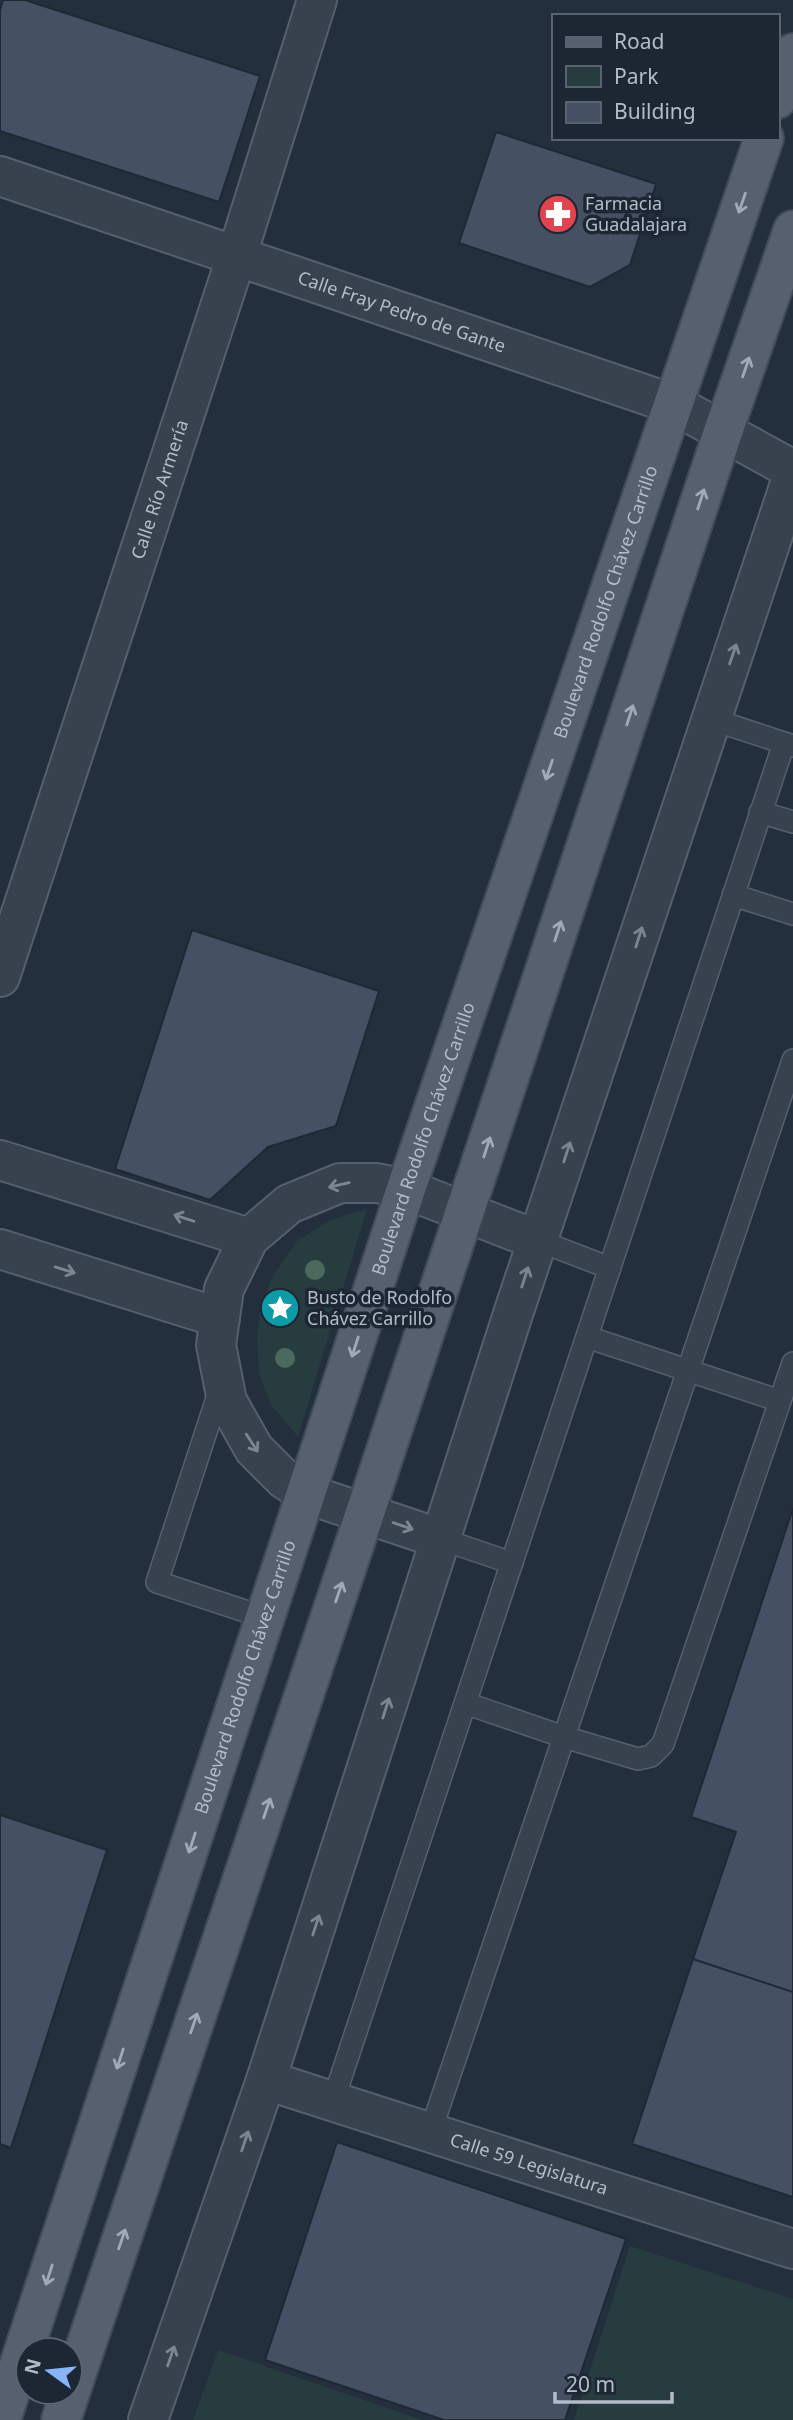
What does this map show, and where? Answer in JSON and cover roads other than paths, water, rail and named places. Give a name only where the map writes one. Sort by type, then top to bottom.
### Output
[{"type":"main road","points":[[779,93],[793,52]]},
{"type":"main road","name":"Boulevard Rodolfo Chávez Carrillo","points":[[4,2400],[266,1618],[406,1189],[763,140]]},
{"type":"main road","points":[[61,2420],[723,432],[793,230]]},
{"type":"street","name":"Calle Río Armería","points":[[0,977],[237,255],[317,0]]},
{"type":"street","name":"Calle Fray Pedro de Gante","points":[[0,176],[673,404],[793,472]]},
{"type":"street","points":[[148,2420],[266,2080],[537,1240],[793,472]]},
{"type":"street","points":[[0,1160],[249,1238]]},
{"type":"street","points":[[440,1539],[307,1494],[284,1479],[254,1449],[227,1401],[216,1345],[224,1289],[249,1238],[289,1204],[341,1182],[406,1189],[537,1240]]},
{"type":"street","points":[[0,1249],[220,1318]]},
{"type":"street","name":"Calle 59 Legislatura","points":[[266,2080],[793,2249]]},
{"type":"lane","points":[[333,2101],[760,812],[788,744],[711,719]]},
{"type":"lane","points":[[760,812],[793,822]]},
{"type":"lane","points":[[733,895],[793,914]]},
{"type":"lane","points":[[430,2133],[793,1060]]},
{"type":"lane","points":[[537,1240],[610,1268]]},
{"type":"lane","points":[[587,1337],[780,1401]]},
{"type":"lane","points":[[465,1703],[638,1759],[652,1756],[663,1744],[793,1363]]},
{"type":"lane","points":[[223,1380],[157,1582],[266,1618]]},
{"type":"lane","points":[[440,1539],[512,1563]]},
{"type":"place","name":"Farmacia Guadalajara","points":[[558,214]]},
{"type":"place","name":"Busto de Rodolfo Chávez Carrillo","points":[[280,1308]]}]
